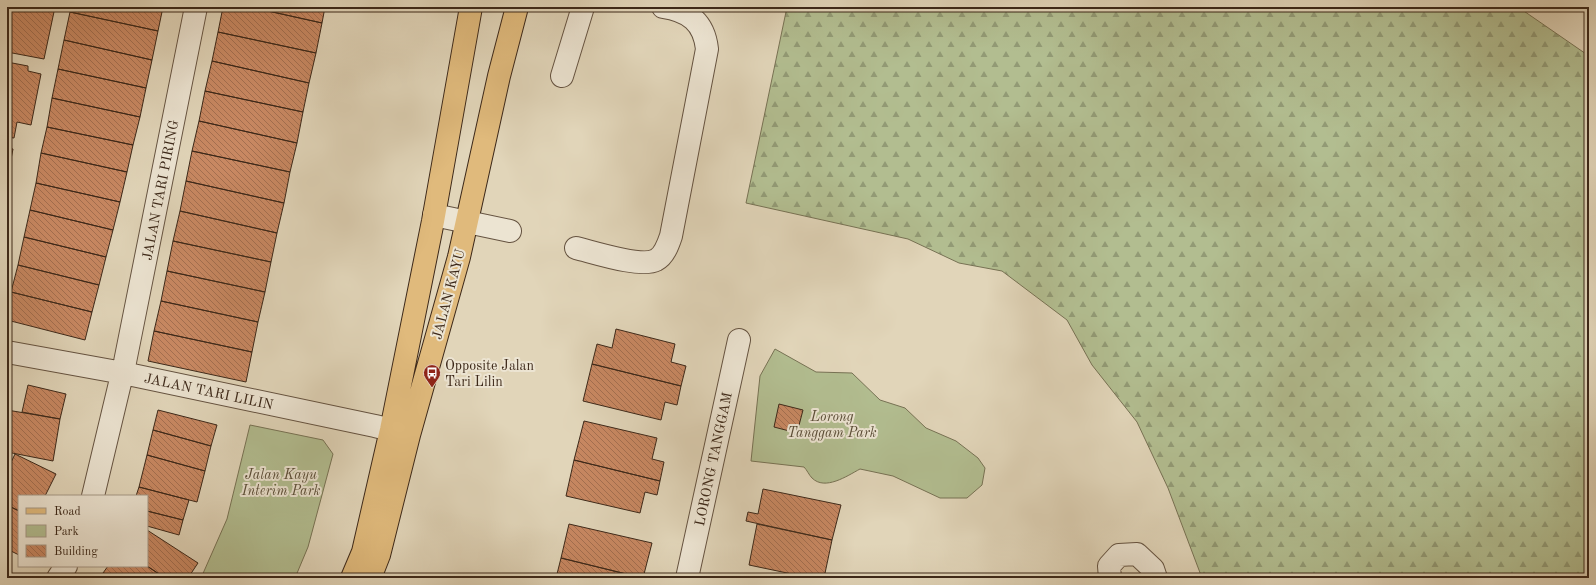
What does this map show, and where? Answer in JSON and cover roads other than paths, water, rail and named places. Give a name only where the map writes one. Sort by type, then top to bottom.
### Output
[{"type":"main road","name":"JALAN KAYU","points":[[370,578],[379,555],[400,433],[434,215],[471,7]]},
{"type":"main road","name":"JALAN KAYU","points":[[352,578],[363,552],[400,433],[459,257],[499,76],[517,7]]},
{"type":"street","name":"JALAN TARI PIRING","points":[[93,495],[123,373],[196,7]]},
{"type":"street","points":[[562,76],[583,7]]},
{"type":"street","points":[[576,248],[644,263],[657,260],[665,250],[670,236],[707,49],[704,33],[696,20],[680,11],[663,7]]},
{"type":"street","points":[[434,215],[510,231]]},
{"type":"street","name":"LORONG TANGGAM","points":[[687,578],[739,340]]},
{"type":"street","name":"JALAN TARI LILIN","points":[[7,352],[123,373],[400,433]]},
{"type":"street","points":[[1110,578],[1109,566],[1119,555],[1137,554],[1153,569],[1156,578]]},
{"type":"street","points":[[58,578],[65,567]]},
{"type":"place","name":"Opposite Jalan Tari Lilin","points":[[432,388]]},
{"type":"park label","name":"Lorong Tanggam Park","points":[[832,424]]},
{"type":"park label","name":"Jalan Kayu Interim Park","points":[[281,482]]}]
